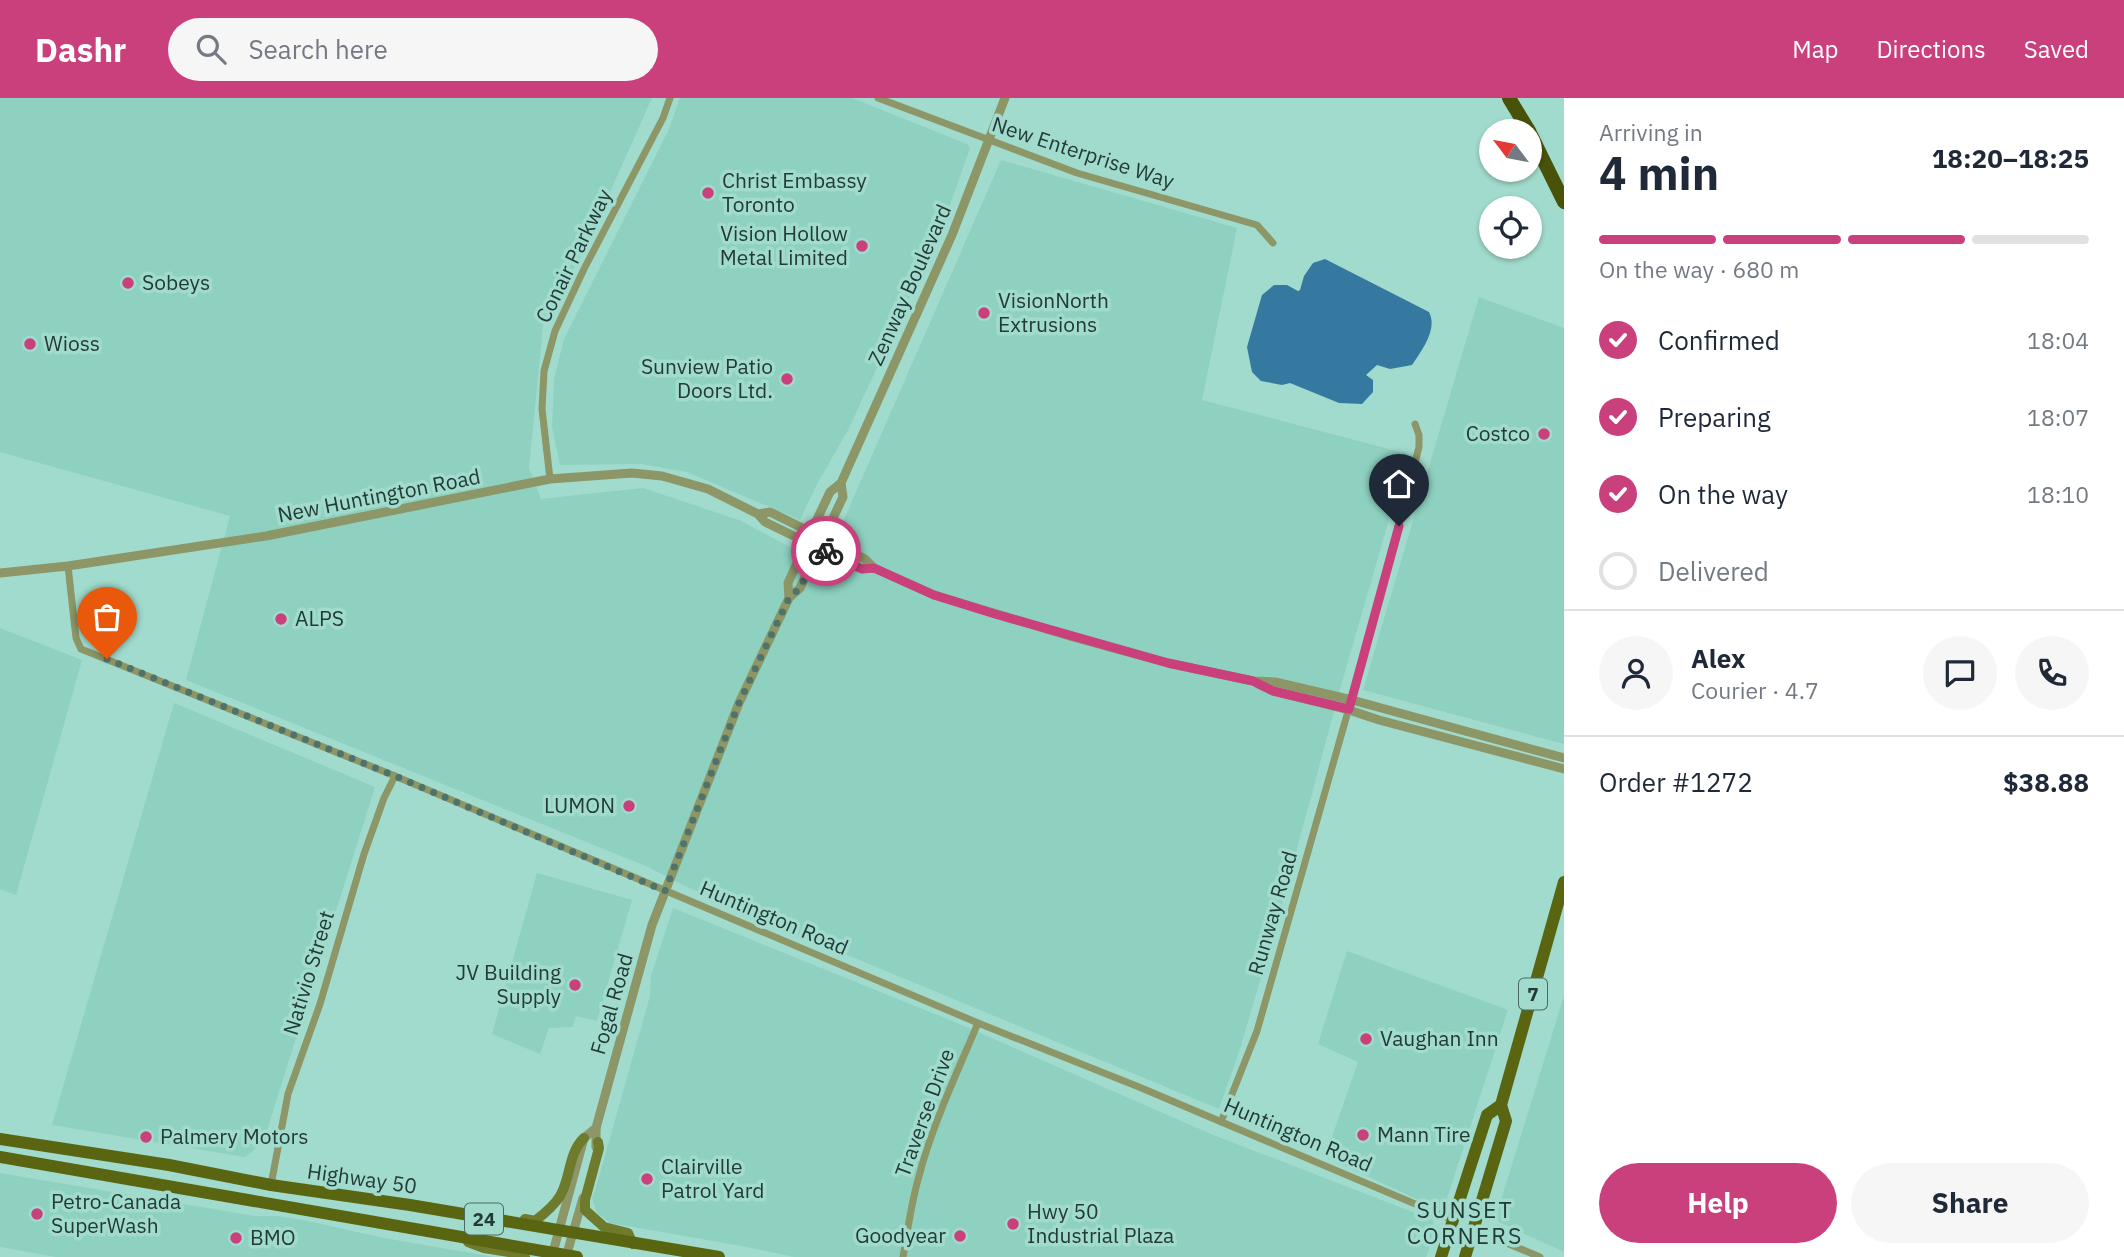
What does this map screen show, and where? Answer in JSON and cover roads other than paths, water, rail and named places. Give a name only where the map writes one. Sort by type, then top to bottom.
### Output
[{"type":"highway","points":[[1510,98],[1522,119]]},
{"type":"highway","points":[[1542,158],[1564,202]]},
{"type":"main road","name":"7","points":[[1465,1257],[1506,1122],[1501,1105],[1564,882]]},
{"type":"main road","name":"7","points":[[1441,1257],[1487,1115],[1501,1105]]},
{"type":"main road","points":[[485,1219],[494,1214],[535,1221],[559,1198],[576,1145],[584,1138]]},
{"type":"main road","name":"Highway 50","points":[[0,1139],[719,1257]]},
{"type":"main road","points":[[598,1142],[599,1148],[584,1200],[585,1210],[604,1227],[628,1233],[633,1244]]},
{"type":"main road","name":"Highway 50","points":[[0,1157],[570,1256]]},
{"type":"main road","points":[[456,1237],[484,1248],[525,1257]]},
{"type":"street","name":"Conair Parkway","points":[[550,479],[542,409],[544,371],[555,331],[584,268],[663,118],[670,98]]},
{"type":"street","name":"New Enterprise Way","points":[[878,98],[1077,173],[1257,225],[1273,243]]},
{"type":"street","name":"Zenway Boulevard","points":[[789,598],[788,583],[830,492],[841,483],[952,235],[1005,98]]},
{"type":"street","name":"Runway Road","points":[[1221,1122],[1257,1031],[1350,705],[1416,460],[1419,435],[1415,424]]},
{"type":"street","name":"New Huntington Road","points":[[0,573],[68,566],[266,536],[550,479],[632,473],[659,475],[708,489],[758,514],[765,522],[865,559],[874,568],[934,595],[1168,663],[1253,681],[1275,682],[1350,705],[1564,758]]},
{"type":"street","name":"Zenway Boulevard","points":[[665,891],[739,703],[789,598],[800,588],[843,497],[841,483]]},
{"type":"street","name":"Huntington Road","points":[[68,566],[76,638],[81,649],[395,776],[978,1023],[1453,1220]]},
{"type":"street","name":"New Huntington Road","points":[[1350,705],[1379,720],[1564,769]]},
{"type":"street","name":"Nativio Street","points":[[271,1185],[288,1094],[320,1004],[364,854],[395,776]]},
{"type":"street","name":"Fogal Road","points":[[570,1256],[573,1234],[598,1142],[596,1128],[652,925],[665,891]]},
{"type":"street","name":"Traverse Drive","points":[[903,1257],[918,1178],[930,1140],[978,1023]]},
{"type":"street","points":[[552,1255],[584,1138],[596,1128]]},
{"type":"street","points":[[1473,1229],[1539,1257]]},
{"type":"water","points":[[1325,259],[1429,312],[1431,319],[1428,339],[1412,365],[1390,369],[1377,365],[1366,375],[1373,380],[1373,392],[1362,404],[1339,403],[1290,383],[1282,385],[1261,381],[1252,372],[1247,347],[1262,295],[1274,285],[1287,285],[1300,290],[1304,276],[1313,263]]},
{"type":"place","name":"Christ Embassy Toronto","points":[[708,193]]},
{"type":"place","name":"Vision Hollow Metal Limited","points":[[862,246]]},
{"type":"place","name":"Sobeys","points":[[128,283]]},
{"type":"place","name":"VisionNorth Extrusions","points":[[984,313]]},
{"type":"place","name":"Wioss","points":[[30,344]]},
{"type":"place","name":"Sunview Patio Doors Ltd.","points":[[787,379]]},
{"type":"place","name":"Costco","points":[[1544,434]]},
{"type":"place","name":"ALPS","points":[[281,619]]},
{"type":"place","name":"LUMON","points":[[629,806]]},
{"type":"place","name":"JV Building Supply","points":[[575,985]]},
{"type":"place","name":"Vaughan Inn","points":[[1366,1039]]},
{"type":"place","name":"Mann Tire","points":[[1363,1135]]},
{"type":"place","name":"Palmery Motors","points":[[146,1137]]},
{"type":"place","name":"Clairville Patrol Yard","points":[[647,1179]]},
{"type":"place","name":"Petro-Canada SuperWash","points":[[37,1214]]},
{"type":"place","name":"Hwy 50 Industrial Plaza","points":[[1013,1224]]},
{"type":"place","name":"Goodyear","points":[[960,1236]]},
{"type":"place","name":"BMO","points":[[236,1238]]},
{"type":"district","name":"SUNSET CORNERS","points":[[1465,1223]]}]
